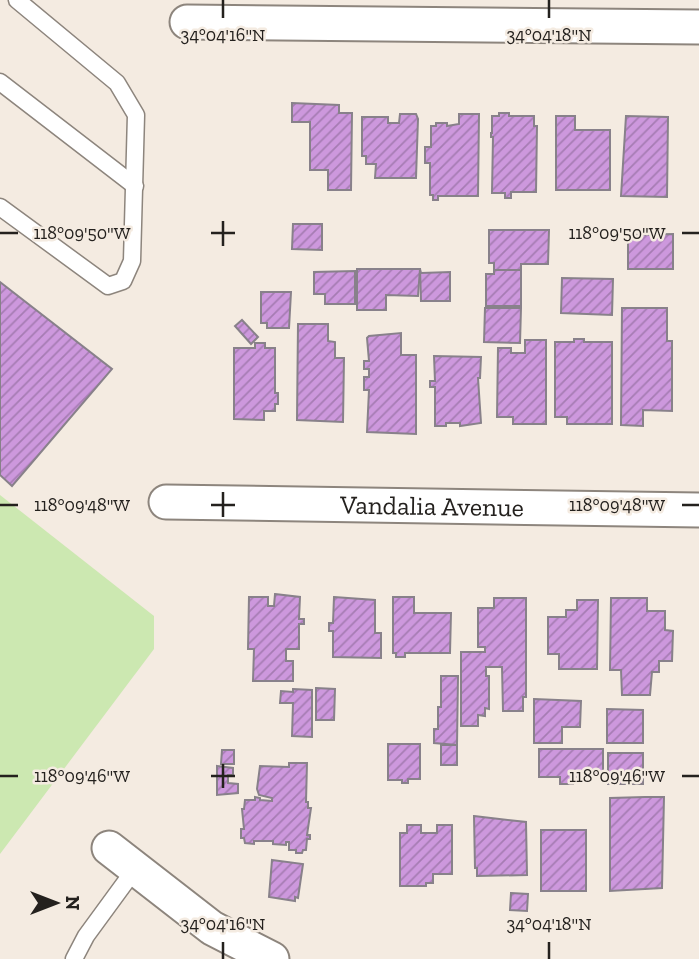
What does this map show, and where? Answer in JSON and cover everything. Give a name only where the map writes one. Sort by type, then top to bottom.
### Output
[{"type":"street","points":[[187,22],[699,27]]},
{"type":"street","name":"Vandalia Avenue","points":[[166,502],[699,510]]},
{"type":"street","points":[[109,848],[212,928],[272,959]]},
{"type":"lane","points":[[0,207],[107,286],[123,281],[132,261],[136,115],[117,83],[17,0]]},
{"type":"lane","points":[[0,82],[135,186]]},
{"type":"lane","points":[[74,959],[86,936],[135,869]]},
{"type":"green space","points":[[0,495],[154,616],[154,649],[0,854]]},
{"type":"building","points":[[292,103],[339,105],[339,113],[352,113],[351,190],[328,190],[328,170],[310,170],[310,122],[292,122]]},
{"type":"building","points":[[499,113],[509,113],[509,116],[534,116],[534,126],[537,126],[536,192],[511,192],[511,198],[505,198],[505,193],[492,193],[492,116],[499,116]]},
{"type":"building","points":[[400,114],[416,114],[418,119],[416,178],[375,178],[376,164],[366,164],[366,156],[362,156],[362,117],[388,117],[388,123],[399,123]]},
{"type":"building","points":[[459,114],[479,114],[478,196],[438,196],[438,200],[433,200],[433,195],[430,195],[430,163],[425,163],[425,147],[431,147],[431,126],[436,126],[436,123],[447,123],[447,126],[459,124]]},
{"type":"building","points":[[556,116],[575,116],[575,130],[610,130],[610,190],[556,190]]},
{"type":"building","points":[[626,116],[668,117],[667,197],[621,196]]},
{"type":"building","points":[[293,224],[322,224],[322,250],[292,249]]},
{"type":"building","points":[[489,230],[549,230],[548,264],[521,264],[521,270],[494,270],[494,263],[489,263]]},
{"type":"building","points":[[673,234],[673,269],[628,269],[628,235]]},
{"type":"building","points":[[357,269],[420,269],[418,296],[386,295],[386,310],[357,310]]},
{"type":"building","points":[[420,269],[421,273],[450,272],[450,301],[421,301]]},
{"type":"building","points":[[494,270],[521,270],[521,306],[486,306],[486,274],[494,274]]},
{"type":"building","points":[[355,271],[355,304],[325,304],[325,294],[314,294],[314,272]]},
{"type":"building","points":[[562,278],[613,279],[612,315],[561,313]]},
{"type":"building","points":[[0,282],[112,369],[12,486],[0,475]]},
{"type":"building","points":[[261,292],[291,292],[289,328],[267,328],[267,323],[261,323]]},
{"type":"building","points":[[485,308],[521,308],[520,343],[484,342]]},
{"type":"building","points":[[622,308],[667,308],[667,341],[672,341],[672,411],[643,410],[643,426],[621,425]]},
{"type":"building","points":[[242,320],[258,337],[251,344],[235,326]]},
{"type":"building","points":[[298,324],[328,324],[328,341],[335,342],[335,358],[344,358],[343,422],[297,420]]},
{"type":"building","points":[[401,333],[401,355],[416,355],[416,434],[367,432],[369,390],[364,390],[364,377],[369,377],[369,369],[364,369],[364,361],[369,361],[367,338]]},
{"type":"building","points":[[574,339],[584,339],[584,342],[612,342],[612,424],[567,424],[567,417],[555,417],[555,342],[574,342]]},
{"type":"building","points":[[525,340],[546,340],[546,424],[513,424],[513,417],[497,417],[498,348],[511,348],[511,353],[525,353]]},
{"type":"building","points":[[255,343],[265,343],[265,348],[275,348],[275,393],[278,393],[278,404],[275,404],[275,411],[264,411],[264,420],[234,419],[234,348],[255,348]]},
{"type":"building","points":[[434,356],[481,357],[478,378],[481,423],[460,426],[460,423],[446,423],[446,426],[435,426],[435,387],[430,387],[430,381],[435,381]]},
{"type":"building","points":[[275,594],[300,597],[299,619],[304,619],[304,624],[299,624],[299,649],[286,649],[286,661],[293,661],[293,681],[253,681],[254,649],[248,649],[249,597],[268,597],[268,606],[274,606]]},
{"type":"building","points":[[334,597],[375,600],[375,633],[381,633],[381,658],[333,657],[333,631],[329,631],[329,623],[333,623]]},
{"type":"building","points":[[393,597],[414,597],[414,613],[451,613],[450,653],[405,653],[405,657],[396,657],[396,653],[393,653]]},
{"type":"building","points":[[494,598],[526,598],[526,697],[523,697],[523,711],[503,711],[502,667],[486,667],[486,676],[489,676],[489,709],[485,708],[485,716],[478,715],[478,726],[461,726],[461,652],[485,652],[485,647],[478,647],[478,608],[494,608]]},
{"type":"building","points":[[611,598],[647,598],[647,611],[665,611],[665,630],[673,631],[672,661],[659,661],[659,672],[652,672],[650,695],[622,695],[621,670],[610,670]]},
{"type":"building","points":[[577,600],[598,600],[597,669],[559,669],[559,654],[548,654],[548,617],[566,617],[566,610],[577,610]]},
{"type":"building","points":[[441,676],[458,676],[457,745],[434,743],[434,729],[438,729],[438,707],[441,707]]},
{"type":"building","points":[[316,688],[335,689],[334,720],[316,720]]},
{"type":"building","points":[[293,689],[312,690],[312,737],[292,736],[293,703],[280,703],[281,691],[293,692]]},
{"type":"building","points":[[534,699],[581,701],[580,727],[562,727],[562,743],[534,743]]},
{"type":"building","points":[[607,709],[643,710],[643,743],[607,743]]},
{"type":"building","points":[[388,744],[420,744],[420,779],[408,779],[408,783],[388,780]]},
{"type":"building","points":[[441,745],[457,745],[457,765],[441,765]]},
{"type":"building","points":[[539,749],[603,749],[603,777],[573,777],[573,784],[560,784],[560,777],[539,777]]},
{"type":"building","points":[[222,750],[234,750],[234,764],[221,764]]},
{"type":"building","points":[[608,753],[643,753],[643,784],[608,784]]},
{"type":"building","points":[[289,763],[307,763],[306,802],[308,808],[311,808],[307,835],[310,835],[310,839],[307,839],[306,850],[296,853],[296,850],[289,850],[289,842],[286,842],[286,845],[273,844],[273,841],[245,843],[244,838],[241,838],[241,829],[244,829],[242,809],[245,800],[255,800],[255,797],[272,801],[272,798],[259,795],[257,789],[260,766],[289,767]]},
{"type":"building","points":[[217,766],[233,768],[233,775],[228,775],[228,783],[238,784],[238,793],[217,795]]},
{"type":"building","points":[[664,797],[662,888],[610,891],[610,798]]},
{"type":"building","points":[[474,816],[526,822],[527,875],[477,876]]},
{"type":"building","points":[[407,825],[421,825],[421,833],[437,833],[437,825],[452,825],[452,874],[433,874],[433,883],[426,883],[426,886],[400,886],[400,833],[407,833]]},
{"type":"building","points":[[541,830],[586,830],[586,891],[541,891]]},
{"type":"building","points":[[272,860],[303,864],[298,898],[295,897],[295,901],[269,897]]},
{"type":"building","points":[[511,893],[528,894],[527,911],[510,910]]}]
